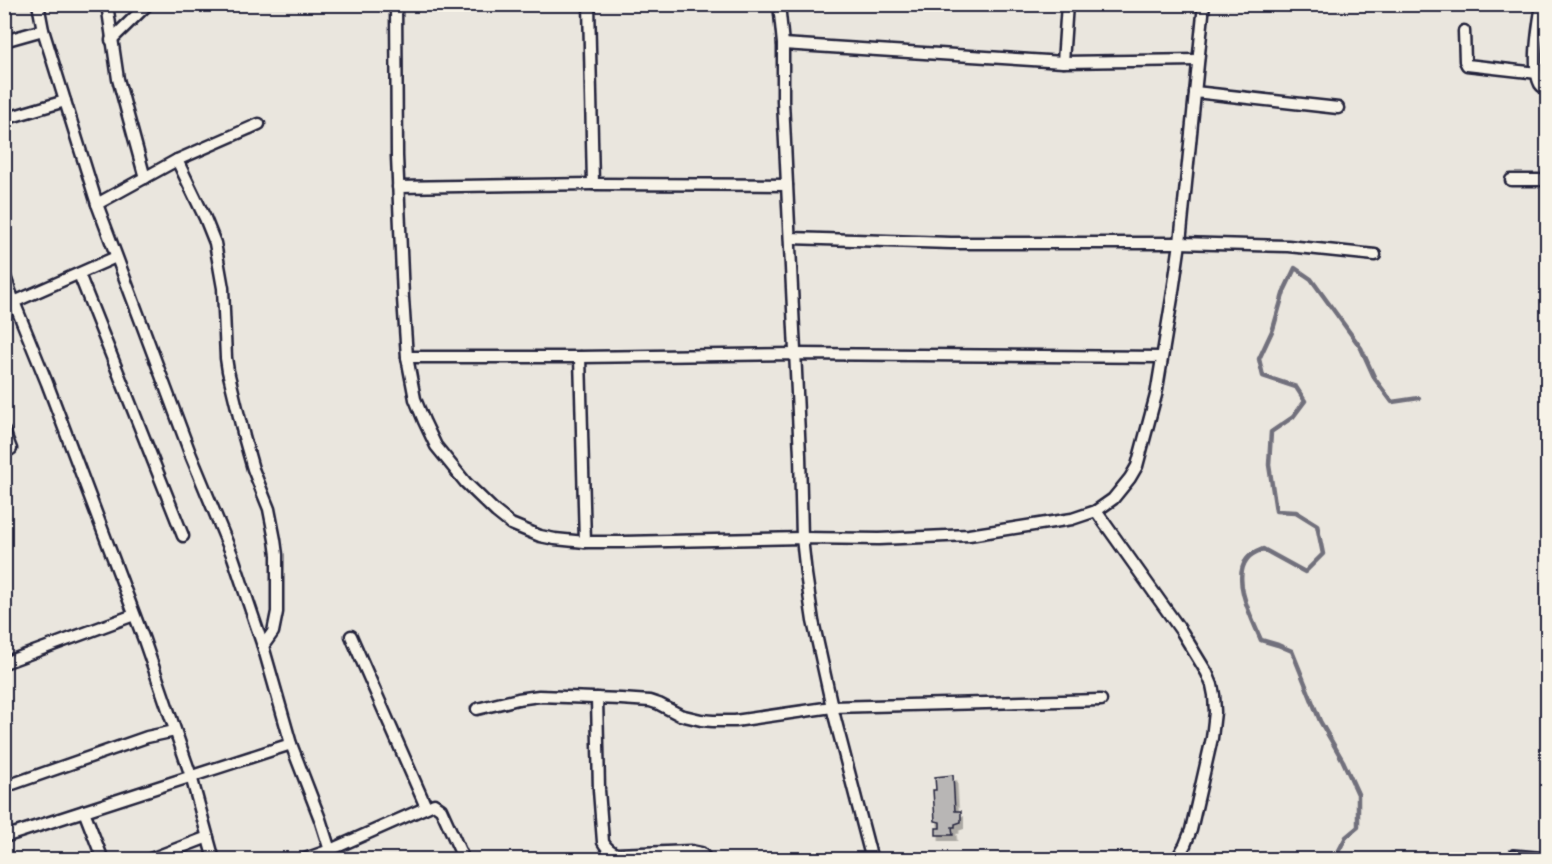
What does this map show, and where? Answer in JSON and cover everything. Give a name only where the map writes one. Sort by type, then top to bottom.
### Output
[{"type":"street","points":[[38,4],[43,30],[97,204],[190,453],[233,557],[263,646],[291,744],[332,855]]},
{"type":"street","points":[[107,4],[118,79],[145,178]]},
{"type":"street","points":[[111,40],[148,4]]},
{"type":"street","points":[[396,4],[398,187],[407,357],[415,399],[436,446],[466,483],[496,512],[511,524],[540,536],[585,542],[879,539],[969,535],[1072,519],[1096,511],[1113,499],[1137,466],[1156,395],[1180,243],[1204,4]]},
{"type":"street","points":[[590,4],[593,184]]},
{"type":"street","points":[[779,4],[783,44],[783,101],[800,455],[801,538],[813,621],[832,707],[872,860]]},
{"type":"street","points":[[1063,62],[1067,4]]},
{"type":"street","points":[[1542,4],[1537,39],[1537,73],[1541,85],[1548,90]]},
{"type":"street","points":[[4,41],[43,30]]},
{"type":"street","points":[[1464,31],[1467,65],[1537,73]]},
{"type":"street","points":[[783,44],[1063,62],[1198,60]]},
{"type":"street","points":[[1195,92],[1338,108]]},
{"type":"street","points":[[4,119],[65,101]]},
{"type":"street","points":[[97,204],[177,160],[259,124]]},
{"type":"street","points":[[177,160],[215,243],[223,288],[228,372],[244,437],[269,509],[275,540],[277,612],[273,632],[263,646]]},
{"type":"street","points":[[1511,180],[1548,180]]},
{"type":"street","points":[[398,187],[593,184],[787,185]]},
{"type":"street","points":[[790,238],[951,243],[1180,243],[1288,246],[1375,255]]},
{"type":"street","points":[[9,303],[116,257]]},
{"type":"street","points":[[4,274],[9,303],[47,382],[134,615],[191,776],[214,860]]},
{"type":"street","points":[[79,274],[183,536]]},
{"type":"street","points":[[407,357],[795,354],[1162,357]]},
{"type":"street","points":[[580,357],[585,542]]},
{"type":"street","points":[[4,431],[11,449]]},
{"type":"street","points":[[1096,511],[1182,632],[1212,685],[1215,712],[1212,738],[1191,830],[1176,860]]},
{"type":"street","points":[[4,663],[134,615]]},
{"type":"street","points":[[351,636],[426,807]]},
{"type":"street","points":[[477,709],[528,697],[556,696],[650,702],[692,718],[735,721],[832,707],[1101,700]]},
{"type":"street","points":[[597,698],[599,790],[603,842],[606,848],[623,856],[691,851],[701,853],[707,860]]},
{"type":"street","points":[[4,788],[175,730]]},
{"type":"street","points":[[4,837],[291,744]]},
{"type":"street","points":[[302,860],[332,855],[434,804],[441,809],[464,860]]},
{"type":"street","points":[[84,811],[103,860]]},
{"type":"street","points":[[148,860],[208,837]]},
{"type":"lane","points":[[1513,853],[1548,856]]},
{"type":"building","points":[[953,775],[955,811],[961,811],[961,822],[952,827],[953,835],[936,835],[936,828],[940,828],[940,822],[935,821],[933,790],[936,790],[935,777]]},
{"type":"waterway","points":[[1334,860],[1346,837],[1358,827],[1358,794],[1343,761],[1320,721],[1292,651],[1261,640],[1248,610],[1241,577],[1248,557],[1263,549],[1305,572],[1323,554],[1317,525],[1296,512],[1276,511],[1269,465],[1271,432],[1293,417],[1305,401],[1296,387],[1263,376],[1259,359],[1273,329],[1284,291],[1295,268],[1311,279],[1361,348],[1375,379],[1392,402],[1419,398]]}]
